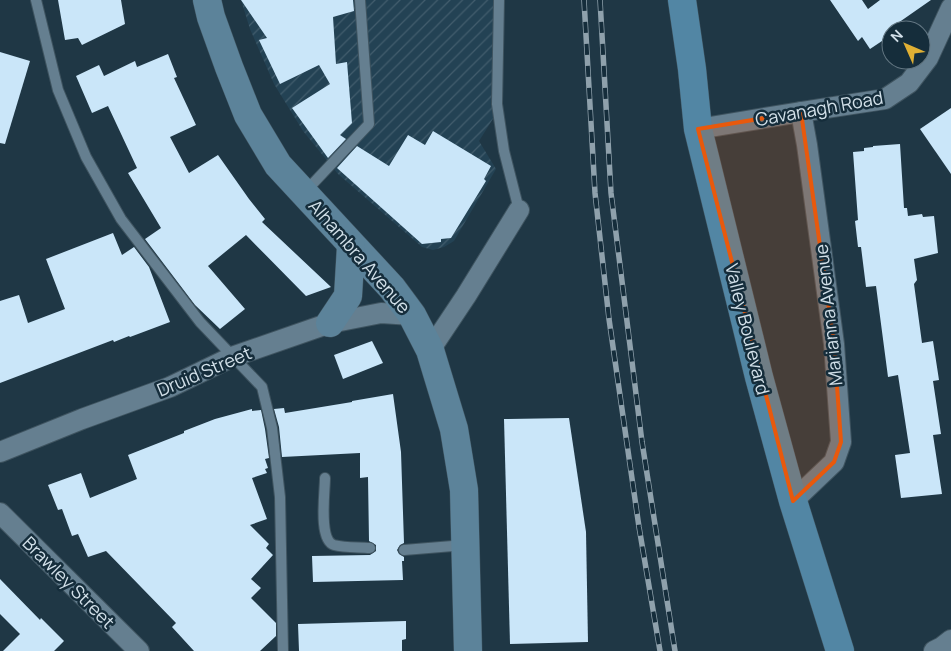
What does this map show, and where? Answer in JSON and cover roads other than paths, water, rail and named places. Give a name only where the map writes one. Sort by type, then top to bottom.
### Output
[{"type":"main road","name":"Alhambra Avenue","points":[[208,0],[214,25],[248,115],[278,165],[351,246],[392,288],[412,315],[430,350],[454,428],[464,490],[468,651]]},
{"type":"main road","name":"Valley Boulevard","points":[[682,0],[698,130],[759,377],[793,501],[840,651]]},
{"type":"main road","points":[[330,323],[348,296],[351,246]]},
{"type":"street","name":"Cavanagh Road","points":[[698,130],[885,100],[909,83],[928,58],[951,8]]},
{"type":"street","name":"Marianna Avenue","points":[[793,501],[834,462],[840,442],[834,344],[801,112]]},
{"type":"street","points":[[430,350],[519,210]]},
{"type":"street","name":"Druid Street","points":[[0,452],[82,419],[170,387],[232,357],[330,323],[381,314],[412,315]]},
{"type":"street","name":"Brawley Street","points":[[0,513],[138,651]]},
{"type":"street","points":[[934,651],[951,640]]},
{"type":"lane","points":[[36,0],[58,90],[86,157],[122,219],[200,322],[262,387],[272,428],[280,497],[283,651]]},
{"type":"lane","points":[[304,193],[370,124],[360,0]]},
{"type":"lane","points":[[499,0],[497,104],[504,151],[519,210]]},
{"type":"lane","points":[[325,478],[324,528],[326,538],[332,544],[370,548]]},
{"type":"lane","points":[[404,550],[466,545]]},
{"type":"railway","points":[[584,0],[595,193],[609,319],[639,527],[660,651]]},
{"type":"railway","points":[[600,0],[611,193],[642,442],[675,651]]}]
